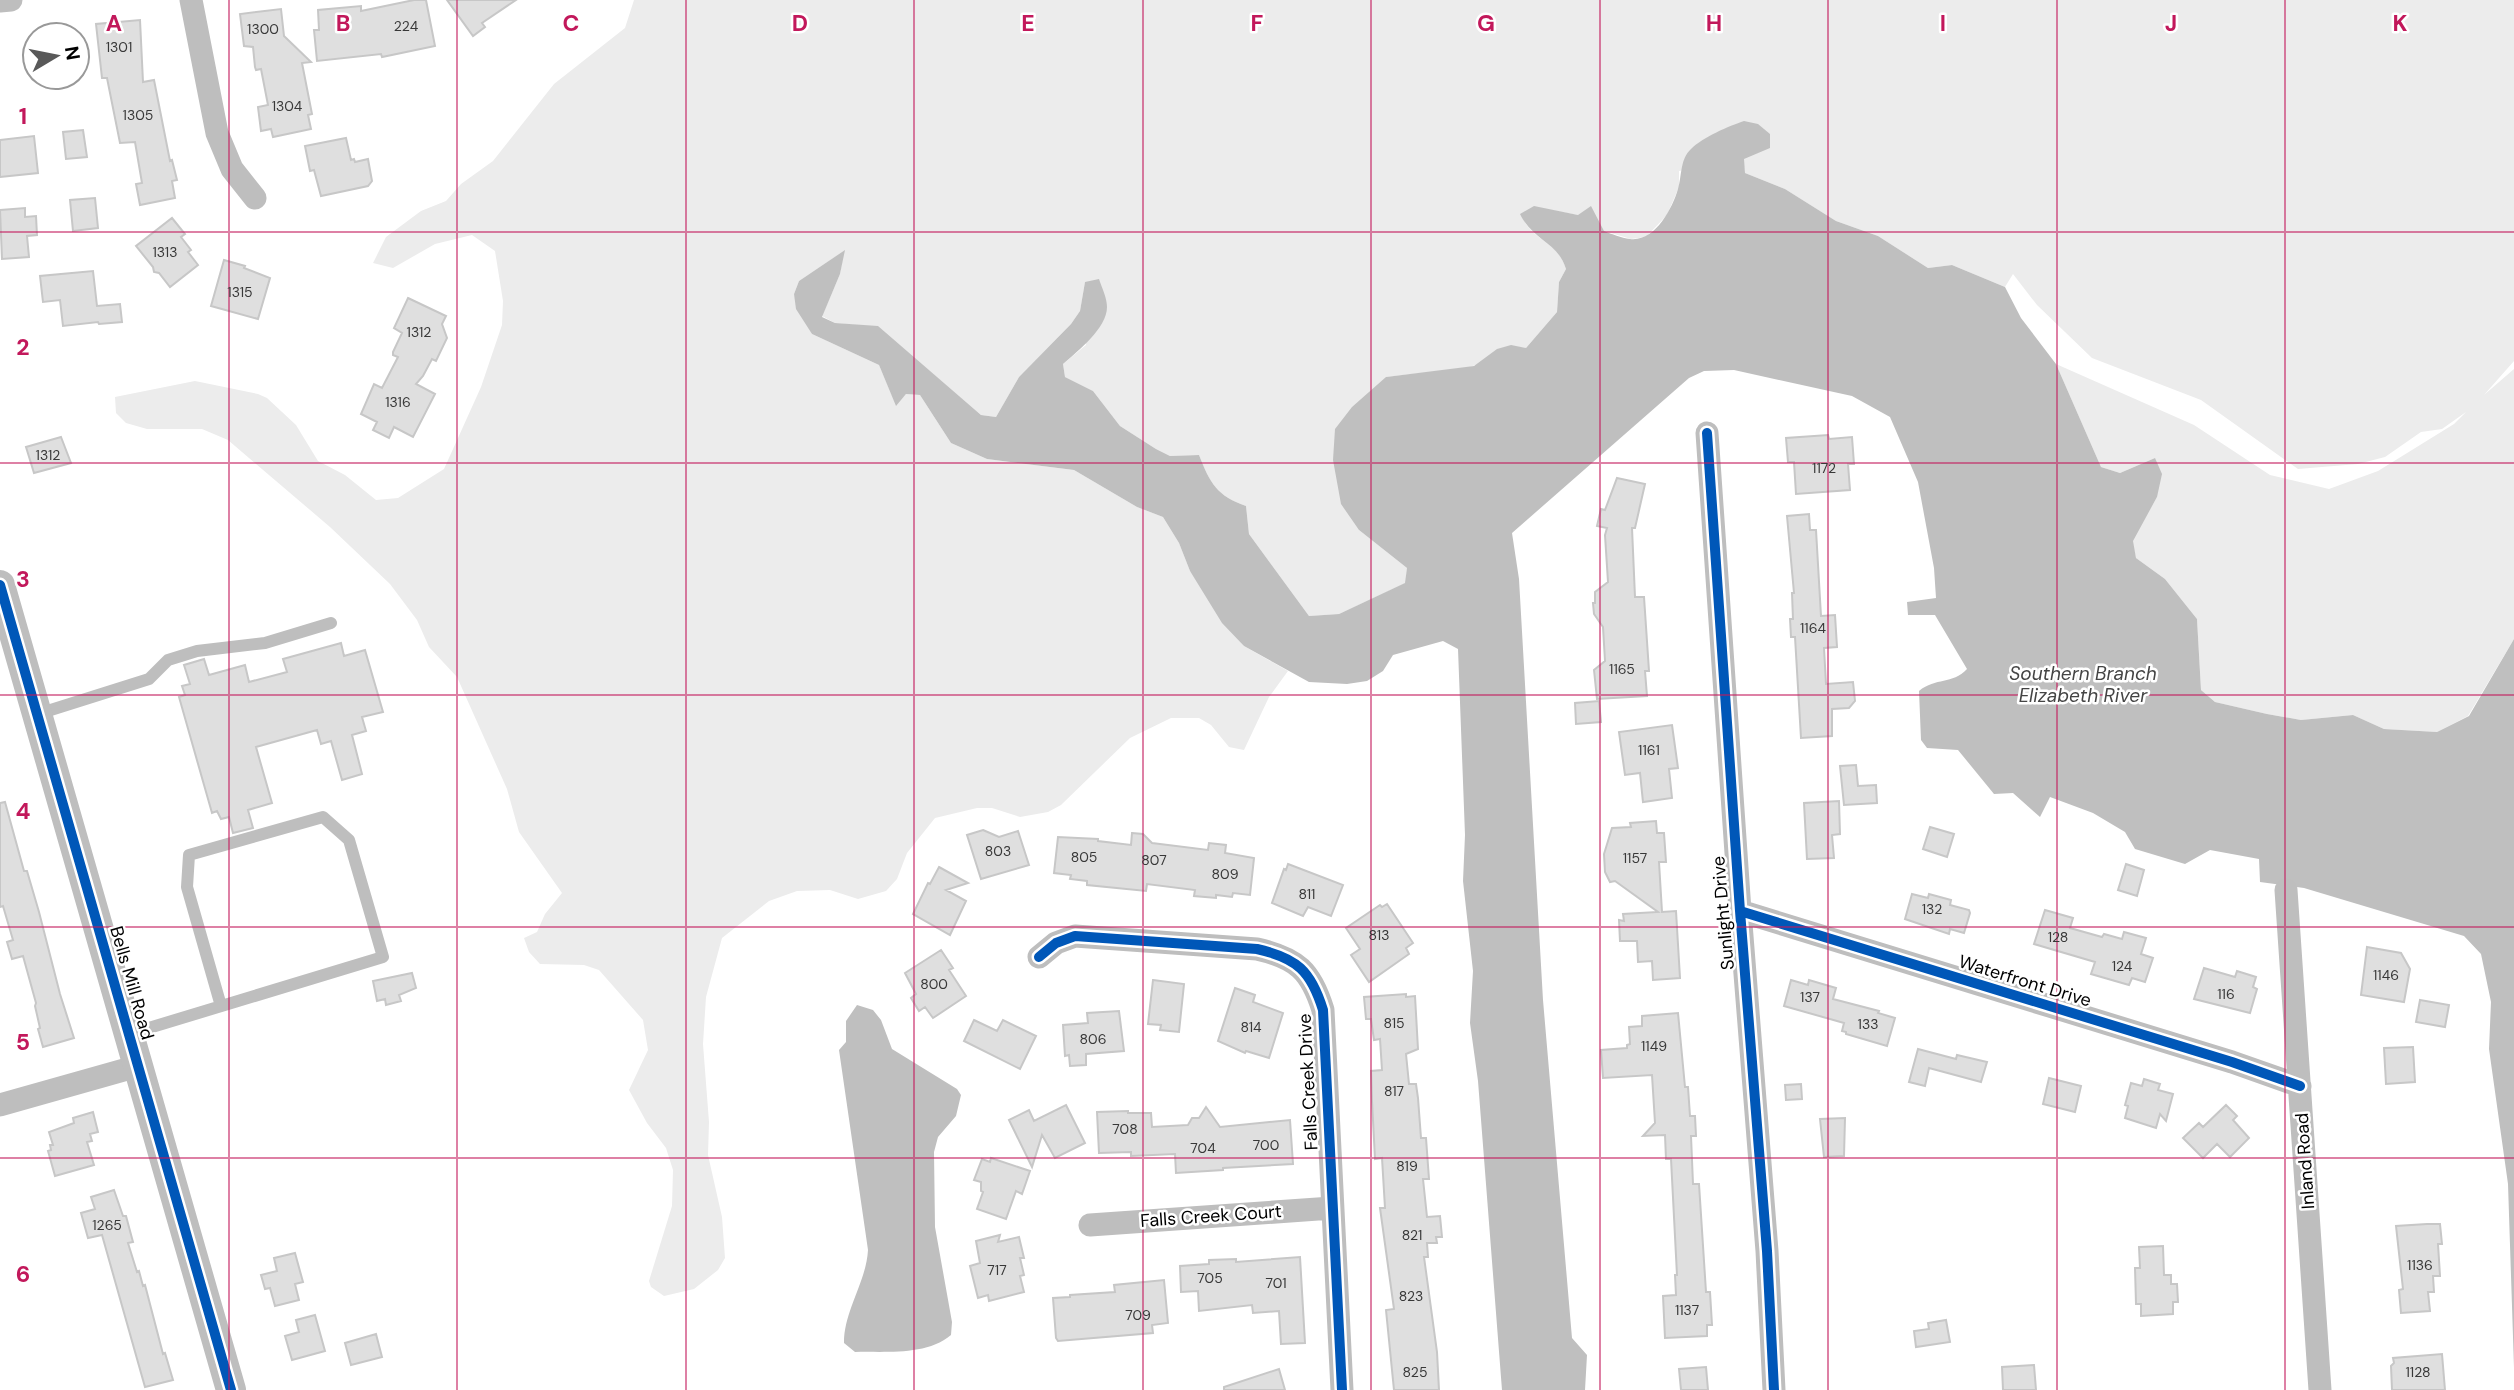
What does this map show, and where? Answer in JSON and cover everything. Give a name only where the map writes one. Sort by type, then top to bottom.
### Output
[{"type":"street","points":[[0,1],[11,0]]},
{"type":"street","points":[[191,0],[217,133],[232,169],[255,198]]},
{"type":"street","name":"Sunlight Drive","points":[[1707,433],[1767,1251],[1774,1390]]},
{"type":"street","name":"Bells Mill Road","points":[[0,585],[231,1390]]},
{"type":"street","name":"Inland Road","points":[[2286,890],[2320,1390]]},
{"type":"street","name":"Waterfront Drive","points":[[1740,911],[2232,1062],[2300,1086]]},
{"type":"street","name":"Falls Creek Drive","points":[[1039,957],[1056,943],[1075,936],[1257,949],[1281,954],[1301,967],[1316,986],[1323,1010],[1342,1390]]},
{"type":"street","points":[[0,1105],[138,1066]]},
{"type":"street","name":"Falls Creek Court","points":[[1090,1225],[1332,1208]]},
{"type":"lane","points":[[37,715],[149,679],[168,660],[197,651],[265,643],[331,623]]},
{"type":"lane","points":[[129,1034],[383,957],[349,840],[323,817],[189,855],[187,887],[221,1006]]},
{"type":"shaded area","points":[[634,0],[2514,0],[2514,361],[2484,395],[2514,369],[2514,639],[2468,716],[2437,732],[2384,729],[2353,715],[2301,720],[2215,702],[2201,690],[2197,619],[2165,579],[2136,558],[2132,541],[2157,497],[2155,458],[2120,473],[2101,467],[2056,364],[2194,425],[2270,475],[2329,489],[2378,471],[2454,424],[2466,412],[2442,429],[2421,432],[2385,457],[2358,464],[2298,469],[2201,400],[2092,358],[2037,305],[2013,274],[2005,287],[1952,265],[1928,268],[1878,236],[1836,221],[1785,189],[1745,173],[1743,160],[1679,171],[1679,187],[1667,215],[1646,237],[1631,239],[1604,231],[1578,215],[1534,207],[1521,214],[1531,230],[1557,252],[1566,269],[1559,282],[1557,312],[1526,348],[1499,350],[1470,367],[1386,377],[1359,530],[1407,568],[1406,583],[1339,614],[1309,616],[1249,534],[1246,506],[1221,493],[1199,455],[1170,456],[1156,449],[1120,426],[1093,391],[1065,377],[1063,364],[1086,345],[1085,282],[1080,311],[1071,324],[1019,377],[996,417],[981,415],[878,327],[835,323],[822,316],[840,274],[844,251],[799,281],[794,294],[812,334],[879,365],[896,405],[906,394],[920,395],[951,443],[987,459],[1074,470],[1137,507],[1163,517],[1179,543],[1190,571],[1244,646],[1288,671],[1269,697],[1244,750],[1229,747],[1211,725],[1199,718],[1171,718],[1130,738],[1061,805],[1048,812],[1020,817],[992,808],[977,808],[935,818],[907,853],[897,879],[886,891],[858,899],[830,890],[797,891],[769,901],[722,938],[706,997],[703,1044],[709,1122],[708,1155],[722,1217],[725,1258],[718,1270],[694,1289],[664,1296],[651,1287],[649,1281],[672,1206],[673,1170],[666,1148],[647,1123],[629,1090],[648,1050],[643,1020],[599,970],[584,965],[540,964],[529,952],[524,938],[537,932],[545,914],[562,893],[519,832],[507,789],[457,677],[429,647],[417,620],[390,584],[330,527],[228,440],[202,429],[147,429],[126,423],[116,413],[115,397],[195,381],[258,394],[267,398],[296,425],[318,461],[345,475],[376,500],[398,498],[444,469],[481,387],[502,325],[503,301],[495,251],[472,235],[435,244],[393,268],[373,263],[386,237],[421,211],[446,201],[461,184],[493,161],[554,84],[625,28]]},
{"type":"water","name":"Southern Branch Elizabeth River","points":[[1744,121],[1758,124],[1770,134],[1770,148],[1744,159],[1745,173],[1785,189],[1836,221],[1878,236],[1928,268],[1952,265],[2005,287],[2021,318],[2056,364],[2101,467],[2120,473],[2155,458],[2162,474],[2157,497],[2133,541],[2136,558],[2165,579],[2197,619],[2201,690],[2215,702],[2301,720],[2353,715],[2384,729],[2437,732],[2469,716],[2514,639],[2514,1367],[2508,1184],[2489,1049],[2491,1002],[2481,954],[2464,936],[2304,888],[2260,882],[2259,859],[2210,850],[2185,864],[2135,849],[2125,832],[2093,813],[2050,797],[2040,817],[2013,793],[1994,794],[1958,750],[1927,748],[1921,740],[1919,691],[1956,677],[1967,669],[1935,615],[1908,615],[1907,602],[1936,598],[1934,568],[1918,482],[1890,417],[1852,396],[1734,370],[1704,371],[1689,378],[1512,533],[1519,579],[1543,1000],[1572,1338],[1587,1355],[1585,1390],[1502,1390],[1478,1081],[1470,1023],[1473,971],[1463,881],[1465,835],[1458,649],[1443,641],[1393,655],[1383,671],[1367,681],[1347,684],[1309,682],[1244,646],[1222,623],[1190,571],[1179,543],[1163,517],[1137,507],[1074,470],[987,459],[951,443],[920,395],[906,394],[896,406],[879,365],[812,334],[796,309],[794,294],[799,281],[845,250],[840,274],[822,317],[835,323],[878,326],[981,415],[996,417],[1019,377],[1071,324],[1080,311],[1085,282],[1099,279],[1106,300],[1106,315],[1091,338],[1063,364],[1065,377],[1093,391],[1120,426],[1156,449],[1170,456],[1199,455],[1221,493],[1246,506],[1249,534],[1309,616],[1339,614],[1405,583],[1407,568],[1359,530],[1341,504],[1333,460],[1335,429],[1352,407],[1386,377],[1474,366],[1497,349],[1511,345],[1526,348],[1557,312],[1559,282],[1566,269],[1557,253],[1525,223],[1520,214],[1534,206],[1578,215],[1591,206],[1604,231],[1620,237],[1639,239],[1655,230],[1667,214],[1678,189],[1687,153],[1709,136]]},
{"type":"water","points":[[857,1005],[873,1010],[881,1020],[892,1049],[957,1089],[961,1095],[956,1116],[938,1137],[934,1152],[935,1227],[952,1322],[951,1335],[941,1342],[918,1349],[855,1352],[844,1343],[847,1319],[863,1274],[868,1250],[839,1050],[846,1042],[846,1021]]},
{"type":"building","points":[[426,0],[435,46],[382,57],[381,54],[317,61],[314,30],[319,30],[318,10],[361,6],[361,11]]},
{"type":"building","points":[[447,0],[516,0],[482,23],[485,27],[473,36]]},
{"type":"building","points":[[281,9],[284,36],[311,62],[302,63],[312,114],[308,115],[311,129],[273,137],[271,129],[261,131],[258,107],[268,105],[261,69],[256,70],[255,67],[253,47],[244,46],[240,14]]},
{"type":"building","points":[[140,20],[143,82],[154,80],[170,161],[172,160],[177,180],[172,181],[175,198],[140,205],[136,184],[142,183],[135,142],[120,143],[107,78],[102,78],[96,24]]},
{"type":"building","points":[[83,130],[87,157],[66,159],[63,132]]},
{"type":"building","points":[[34,136],[38,173],[0,177],[0,140]]},
{"type":"building","points":[[346,138],[351,160],[354,159],[355,162],[368,159],[372,181],[368,186],[321,196],[314,170],[310,171],[305,146]]},
{"type":"building","points":[[95,198],[98,228],[73,231],[70,200]]},
{"type":"building","points":[[25,208],[25,217],[36,216],[37,235],[27,236],[29,257],[2,259],[0,210]]},
{"type":"building","points":[[172,218],[185,234],[181,237],[198,265],[170,287],[159,273],[154,272],[136,246]]},
{"type":"building","points":[[224,260],[270,278],[258,319],[211,306]]},
{"type":"building","points":[[93,271],[97,306],[120,304],[122,322],[63,326],[60,300],[43,302],[40,276]]},
{"type":"building","points":[[408,298],[446,316],[442,324],[447,338],[436,361],[432,359],[416,384],[435,394],[413,437],[394,427],[389,438],[373,430],[377,422],[361,414],[374,384],[382,388],[398,357],[393,355],[393,352],[402,333],[394,328]]},
{"type":"building","points":[[1828,435],[1829,439],[1852,437],[1854,464],[1848,464],[1850,490],[1796,494],[1794,462],[1788,462],[1786,438]]},
{"type":"building","points":[[61,437],[71,463],[34,473],[26,447]]},
{"type":"building","points":[[1617,478],[1645,484],[1635,528],[1632,528],[1635,597],[1644,597],[1649,671],[1645,671],[1647,696],[1597,699],[1594,670],[1605,661],[1603,627],[1594,614],[1593,603],[1595,592],[1608,582],[1605,535],[1607,528],[1597,526],[1601,509],[1605,510]]},
{"type":"building","points":[[1809,514],[1810,530],[1816,530],[1821,616],[1835,615],[1837,647],[1824,648],[1826,684],[1853,682],[1855,701],[1849,708],[1832,709],[1832,736],[1801,738],[1795,637],[1791,637],[1790,619],[1793,619],[1794,593],[1787,516]]},
{"type":"building","points":[[341,643],[344,656],[365,650],[383,712],[362,717],[366,731],[352,735],[362,774],[342,780],[331,741],[321,744],[317,730],[256,747],[272,803],[248,810],[253,828],[233,833],[229,817],[221,819],[217,811],[212,813],[179,697],[185,695],[182,686],[190,684],[184,665],[204,659],[209,675],[245,665],[249,682],[287,672],[283,659]]},
{"type":"building","points":[[1599,701],[1601,722],[1576,724],[1575,703]]},
{"type":"building","points":[[1672,725],[1678,768],[1669,769],[1672,798],[1643,802],[1640,773],[1625,775],[1619,732]]},
{"type":"building","points":[[1856,765],[1858,786],[1876,785],[1877,803],[1844,805],[1840,766]]},
{"type":"building","points":[[1839,801],[1840,834],[1832,835],[1834,858],[1807,859],[1804,803]]},
{"type":"building","points":[[5,802],[74,1038],[43,1047],[38,1029],[36,1003],[23,956],[12,959],[7,942],[13,940],[3,906],[0,907],[0,803]]},
{"type":"building","points":[[1656,821],[1657,833],[1664,833],[1666,862],[1659,862],[1662,912],[1676,911],[1680,978],[1653,980],[1652,961],[1638,962],[1637,941],[1620,941],[1619,920],[1624,921],[1623,914],[1658,912],[1615,881],[1610,882],[1605,872],[1604,854],[1612,828],[1631,827],[1630,823]]},
{"type":"building","points":[[1930,827],[1954,834],[1947,857],[1923,849]]},
{"type":"building","points":[[983,830],[999,837],[1018,831],[1029,865],[981,879],[967,835]]},
{"type":"building","points":[[1132,833],[1143,834],[1152,843],[1208,850],[1209,843],[1226,845],[1225,853],[1254,858],[1250,895],[1233,893],[1232,897],[1216,895],[1216,898],[1194,896],[1195,890],[1147,884],[1146,891],[1087,885],[1087,881],[1070,879],[1071,875],[1054,873],[1058,837],[1098,839],[1131,845]]},
{"type":"building","points":[[1288,864],[1343,885],[1331,916],[1308,907],[1303,916],[1272,903]]},
{"type":"building","points":[[2126,864],[2144,870],[2137,896],[2118,890]]},
{"type":"building","points":[[939,867],[968,883],[946,890],[966,901],[950,935],[913,914]]},
{"type":"building","points":[[1912,894],[1928,898],[1929,894],[1951,900],[1950,905],[1969,910],[1964,933],[1950,929],[1949,934],[1905,919]]},
{"type":"building","points":[[1387,904],[1413,943],[1406,948],[1409,954],[1369,982],[1351,955],[1360,949],[1346,928],[1380,905],[1382,907]]},
{"type":"building","points":[[2045,910],[2073,918],[2070,928],[2102,937],[2104,934],[2122,939],[2124,932],[2146,938],[2141,954],[2153,958],[2145,982],[2132,978],[2129,985],[2091,974],[2095,962],[2034,944]]},
{"type":"building","points":[[2367,947],[2401,953],[2410,969],[2404,1002],[2361,995]]},
{"type":"building","points":[[941,950],[953,968],[949,970],[966,996],[933,1018],[925,1007],[919,1011],[911,998],[916,994],[905,973]]},
{"type":"building","points":[[2204,968],[2235,977],[2237,971],[2256,977],[2253,987],[2257,989],[2250,1013],[2194,999]]},
{"type":"building","points":[[412,973],[416,988],[399,995],[401,1001],[386,1005],[385,999],[377,1001],[373,981]]},
{"type":"building","points":[[1153,980],[1184,984],[1179,1032],[1160,1030],[1161,1025],[1148,1024]]},
{"type":"building","points":[[1791,980],[1808,985],[1809,980],[1836,988],[1833,999],[1895,1018],[1887,1046],[1846,1034],[1842,1031],[1844,1023],[1784,1006]]},
{"type":"building","points":[[1235,988],[1255,995],[1253,1002],[1283,1013],[1269,1058],[1246,1051],[1245,1053],[1218,1041]]},
{"type":"building","points":[[1406,994],[1406,997],[1415,996],[1418,1049],[1406,1054],[1409,1084],[1416,1084],[1421,1138],[1426,1138],[1429,1179],[1423,1179],[1427,1217],[1440,1216],[1442,1237],[1436,1237],[1437,1243],[1427,1243],[1428,1257],[1424,1257],[1437,1352],[1439,1390],[1394,1390],[1386,1310],[1394,1309],[1380,1208],[1385,1208],[1382,1158],[1375,1159],[1371,1071],[1382,1070],[1380,1039],[1374,1040],[1371,1019],[1366,1019],[1364,997]]},
{"type":"building","points":[[2420,1000],[2449,1005],[2445,1027],[2416,1022]]},
{"type":"building","points":[[1119,1011],[1124,1051],[1086,1054],[1086,1065],[1070,1066],[1069,1055],[1065,1056],[1063,1025],[1088,1023],[1087,1013]]},
{"type":"building","points":[[1678,1013],[1685,1087],[1688,1087],[1690,1116],[1695,1116],[1696,1136],[1691,1136],[1693,1184],[1699,1184],[1706,1292],[1710,1292],[1712,1325],[1707,1325],[1707,1336],[1665,1338],[1663,1296],[1676,1295],[1677,1275],[1671,1159],[1666,1159],[1665,1135],[1643,1136],[1655,1123],[1652,1075],[1603,1078],[1601,1050],[1627,1048],[1630,1044],[1629,1027],[1642,1026],[1642,1016]]},
{"type":"building","points":[[974,1020],[997,1031],[1003,1020],[1036,1036],[1020,1069],[964,1041]]},
{"type":"building","points":[[2413,1047],[2415,1082],[2386,1084],[2384,1048]]},
{"type":"building","points":[[1918,1049],[1956,1059],[1957,1055],[1987,1062],[1981,1082],[1929,1068],[1925,1086],[1909,1082]]},
{"type":"building","points":[[2049,1078],[2081,1086],[2075,1112],[2043,1104]]},
{"type":"building","points":[[2144,1079],[2160,1084],[2158,1090],[2173,1094],[2166,1121],[2160,1114],[2156,1128],[2125,1118],[2128,1106],[2125,1105],[2131,1083],[2142,1086]]},
{"type":"building","points":[[1801,1084],[1802,1099],[1786,1100],[1785,1085]]},
{"type":"building","points":[[1066,1105],[1085,1143],[1055,1158],[1042,1135],[1032,1167],[1009,1120],[1029,1110],[1034,1121]]},
{"type":"building","points":[[2226,1105],[2237,1116],[2233,1120],[2249,1138],[2230,1157],[2217,1144],[2203,1158],[2183,1138],[2199,1123],[2203,1127]]},
{"type":"building","points":[[1206,1107],[1220,1127],[1290,1120],[1293,1164],[1176,1173],[1175,1154],[1131,1156],[1131,1152],[1099,1153],[1097,1112],[1151,1113],[1152,1127],[1188,1125],[1192,1118],[1199,1118]]},
{"type":"building","points":[[93,1112],[98,1132],[90,1134],[92,1141],[87,1142],[94,1165],[55,1176],[48,1151],[51,1150],[50,1145],[53,1145],[49,1132],[74,1123],[73,1118]]},
{"type":"building","points":[[1845,1118],[1844,1156],[1824,1157],[1820,1119]]},
{"type":"building","points":[[991,1158],[1030,1171],[1022,1194],[1016,1191],[1006,1219],[977,1209],[983,1192],[981,1182],[974,1180],[982,1159],[990,1162]]},
{"type":"building","points":[[114,1190],[123,1216],[126,1216],[133,1242],[128,1243],[137,1272],[139,1271],[143,1286],[145,1285],[163,1354],[165,1353],[173,1380],[145,1387],[102,1235],[88,1238],[81,1213],[95,1209],[91,1197]]},
{"type":"building","points":[[2440,1224],[2442,1244],[2438,1244],[2440,1276],[2433,1276],[2434,1292],[2428,1292],[2430,1311],[2401,1313],[2399,1290],[2403,1289],[2396,1226]]},
{"type":"building","points":[[1000,1235],[998,1242],[1019,1237],[1024,1258],[1020,1258],[1024,1275],[1020,1276],[1024,1292],[989,1301],[988,1295],[978,1298],[970,1266],[980,1263],[976,1241]]},
{"type":"building","points":[[2163,1246],[2164,1275],[2171,1275],[2171,1284],[2177,1284],[2178,1302],[2173,1302],[2173,1314],[2141,1316],[2141,1304],[2136,1304],[2135,1268],[2140,1268],[2139,1247]]},
{"type":"building","points":[[295,1253],[303,1282],[295,1284],[299,1300],[275,1306],[270,1288],[265,1289],[261,1275],[277,1271],[274,1258]]},
{"type":"building","points":[[1300,1257],[1305,1343],[1281,1344],[1279,1311],[1253,1313],[1252,1305],[1199,1311],[1198,1291],[1181,1292],[1180,1266],[1209,1264],[1209,1260],[1236,1259],[1236,1262]]},
{"type":"building","points":[[1164,1280],[1168,1323],[1152,1325],[1153,1333],[1058,1341],[1056,1338],[1053,1298],[1115,1292],[1114,1285]]},
{"type":"building","points":[[315,1315],[325,1351],[292,1360],[285,1336],[299,1332],[296,1320]]},
{"type":"building","points":[[1946,1320],[1950,1342],[1916,1347],[1914,1331],[1929,1329],[1928,1323]]},
{"type":"building","points":[[376,1334],[382,1357],[351,1365],[345,1343]]},
{"type":"building","points":[[2442,1354],[2445,1390],[2392,1390],[2393,1358]]},
{"type":"building","points":[[2034,1365],[2036,1390],[2003,1390],[2002,1367]]},
{"type":"building","points":[[1706,1367],[1708,1390],[1681,1390],[1679,1369]]},
{"type":"building","points":[[1279,1369],[1285,1390],[1224,1390],[1224,1387]]},
{"type":"cycle path","points":[[1707,433],[1767,1251],[1774,1390]]},
{"type":"cycle path","points":[[0,585],[231,1390]]},
{"type":"cycle path","points":[[1740,911],[2232,1062],[2300,1086]]},
{"type":"cycle path","points":[[1039,957],[1056,943],[1075,936],[1257,949],[1292,962],[1307,976],[1323,1010],[1342,1390]]}]
